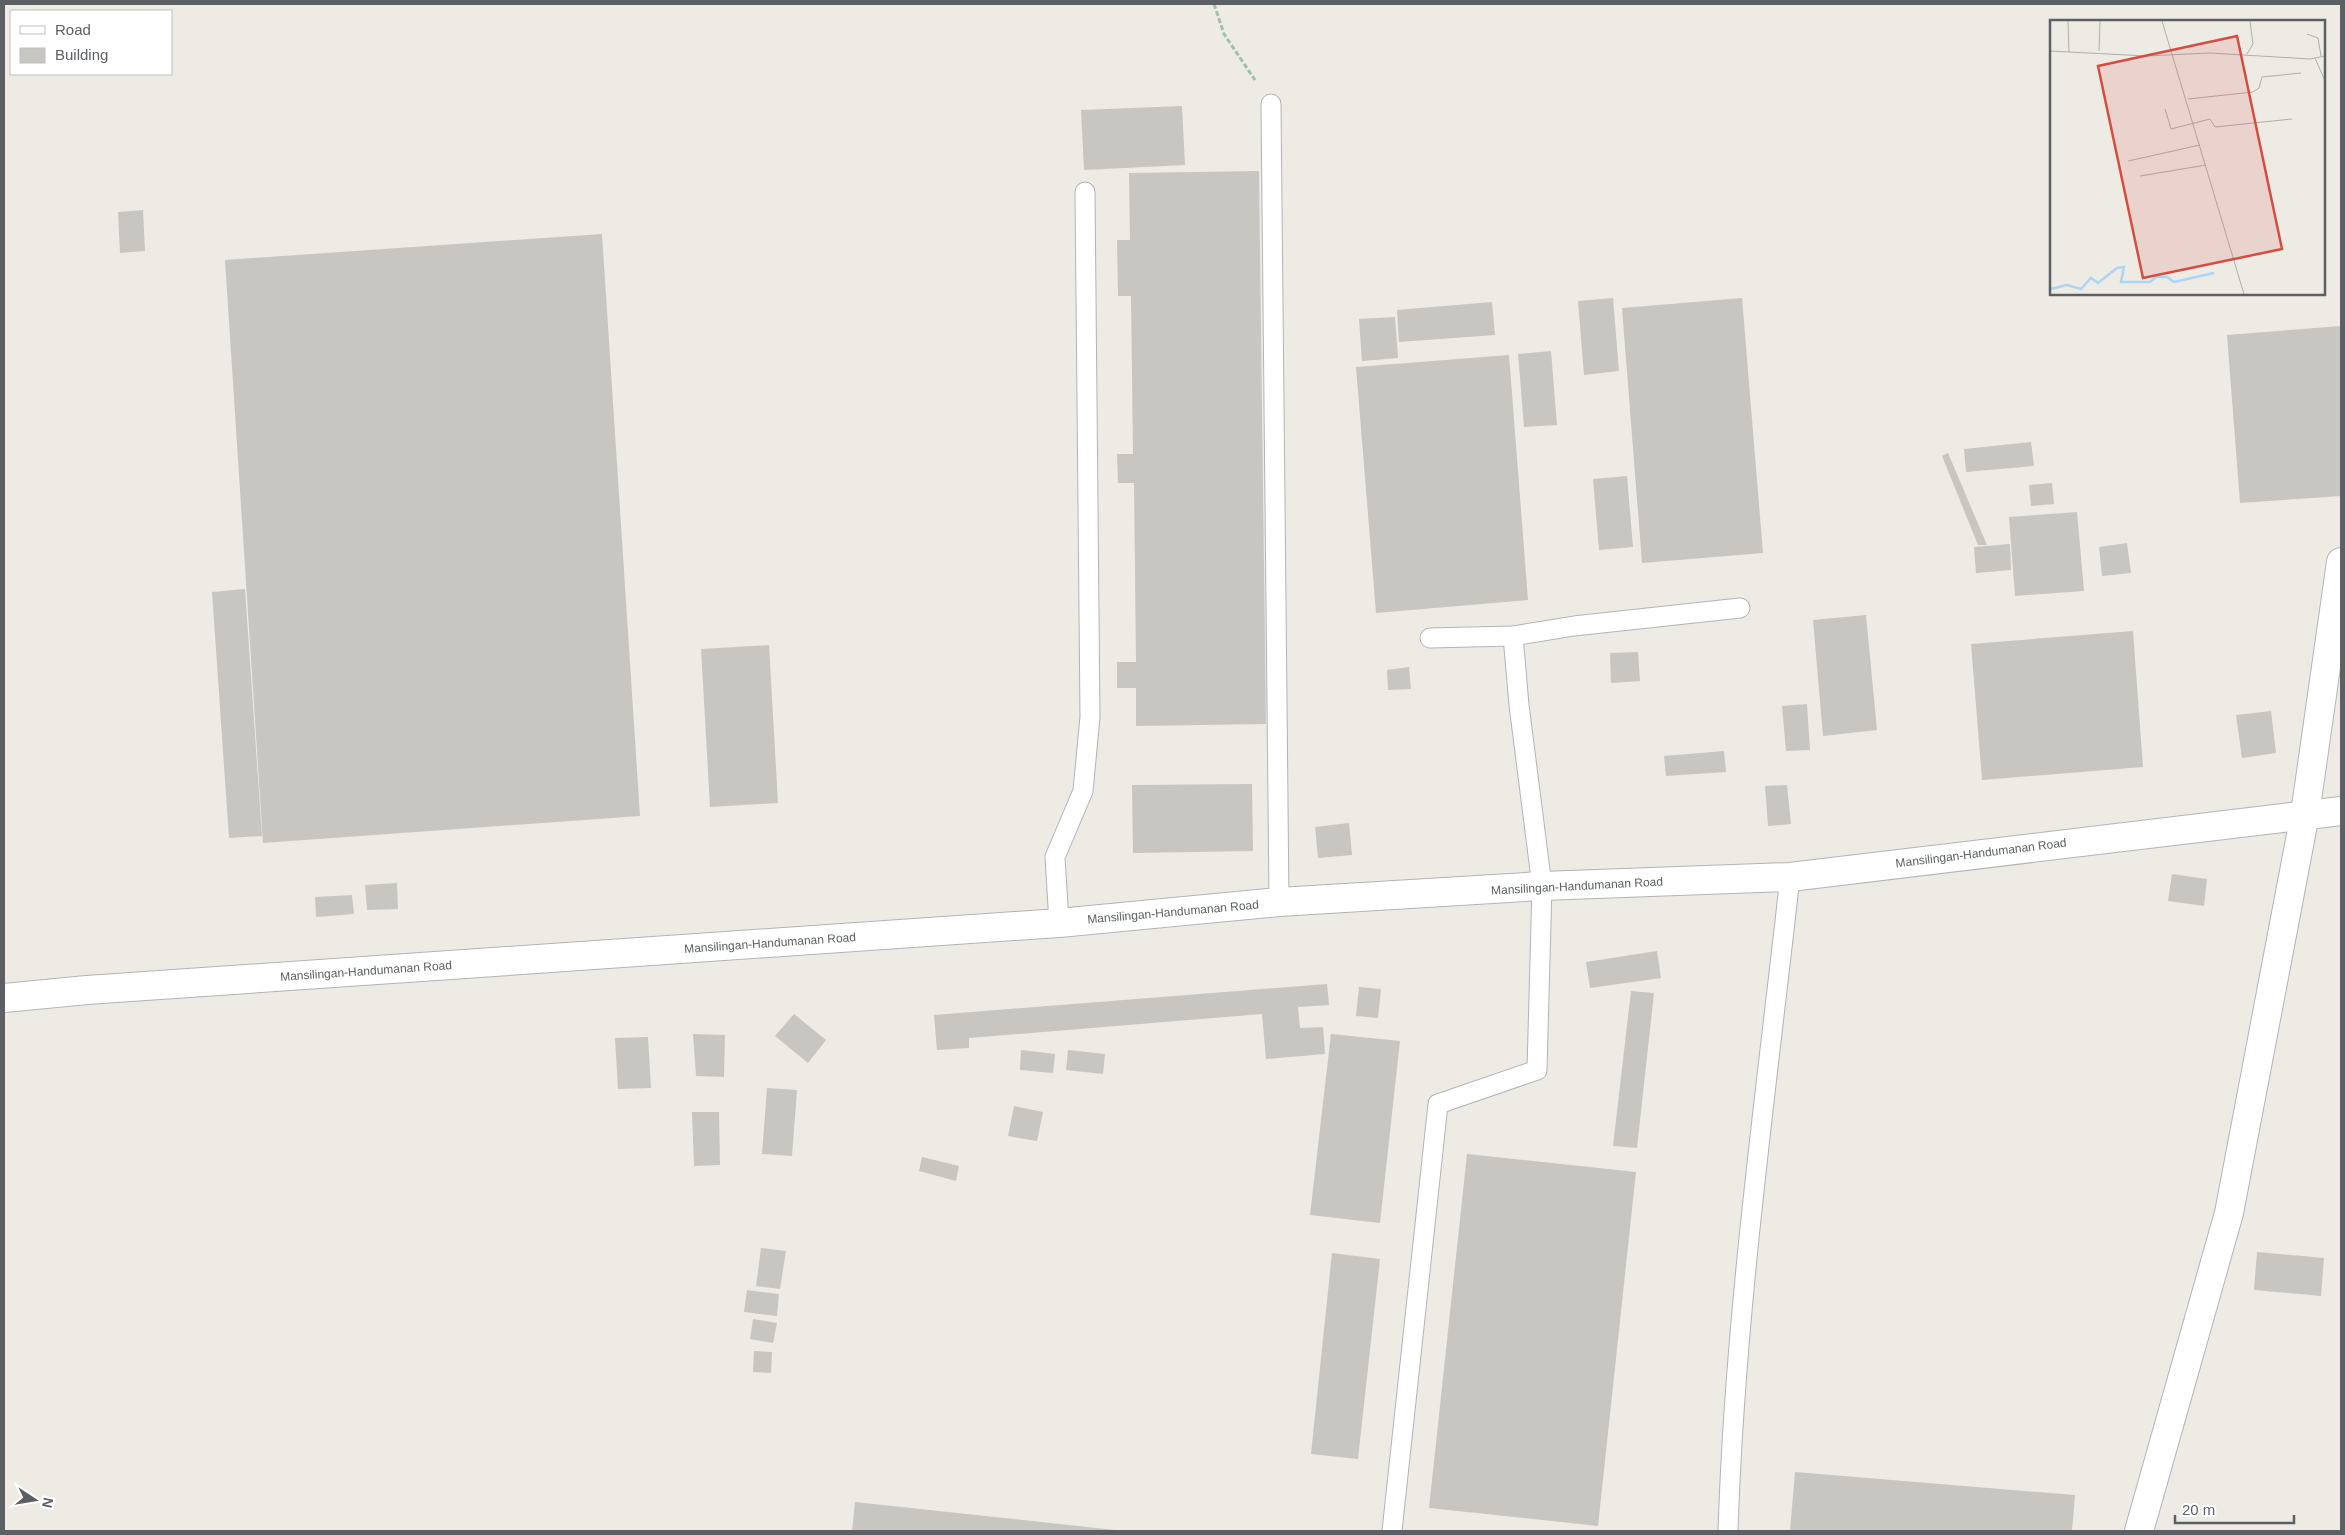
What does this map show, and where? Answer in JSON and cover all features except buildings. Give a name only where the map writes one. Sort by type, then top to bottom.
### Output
[{"type":"street","points":[[2139,1531],[2229,1212],[2305,814],[2341,562]]},
{"type":"street","name":"Mansilingan-Handumanan Road","points":[[4,998],[87,990],[1059,923],[1279,902],[1542,886],[1790,877],[2341,811]]},
{"type":"lane","points":[[1271,104],[1279,902]]},
{"type":"lane","points":[[1059,923],[1055,857],[1083,791],[1090,717],[1085,192]]},
{"type":"lane","points":[[1430,638],[1513,636],[1574,626],[1740,608]]},
{"type":"lane","points":[[1392,1531],[1438,1104],[1537,1070],[1542,886],[1519,705],[1513,636]]},
{"type":"lane","points":[[1728,1531],[1729,1484],[1743,1306],[1790,877]]},
{"type":"path","points":[[1214,4],[1224,34],[1271,104]]}]
